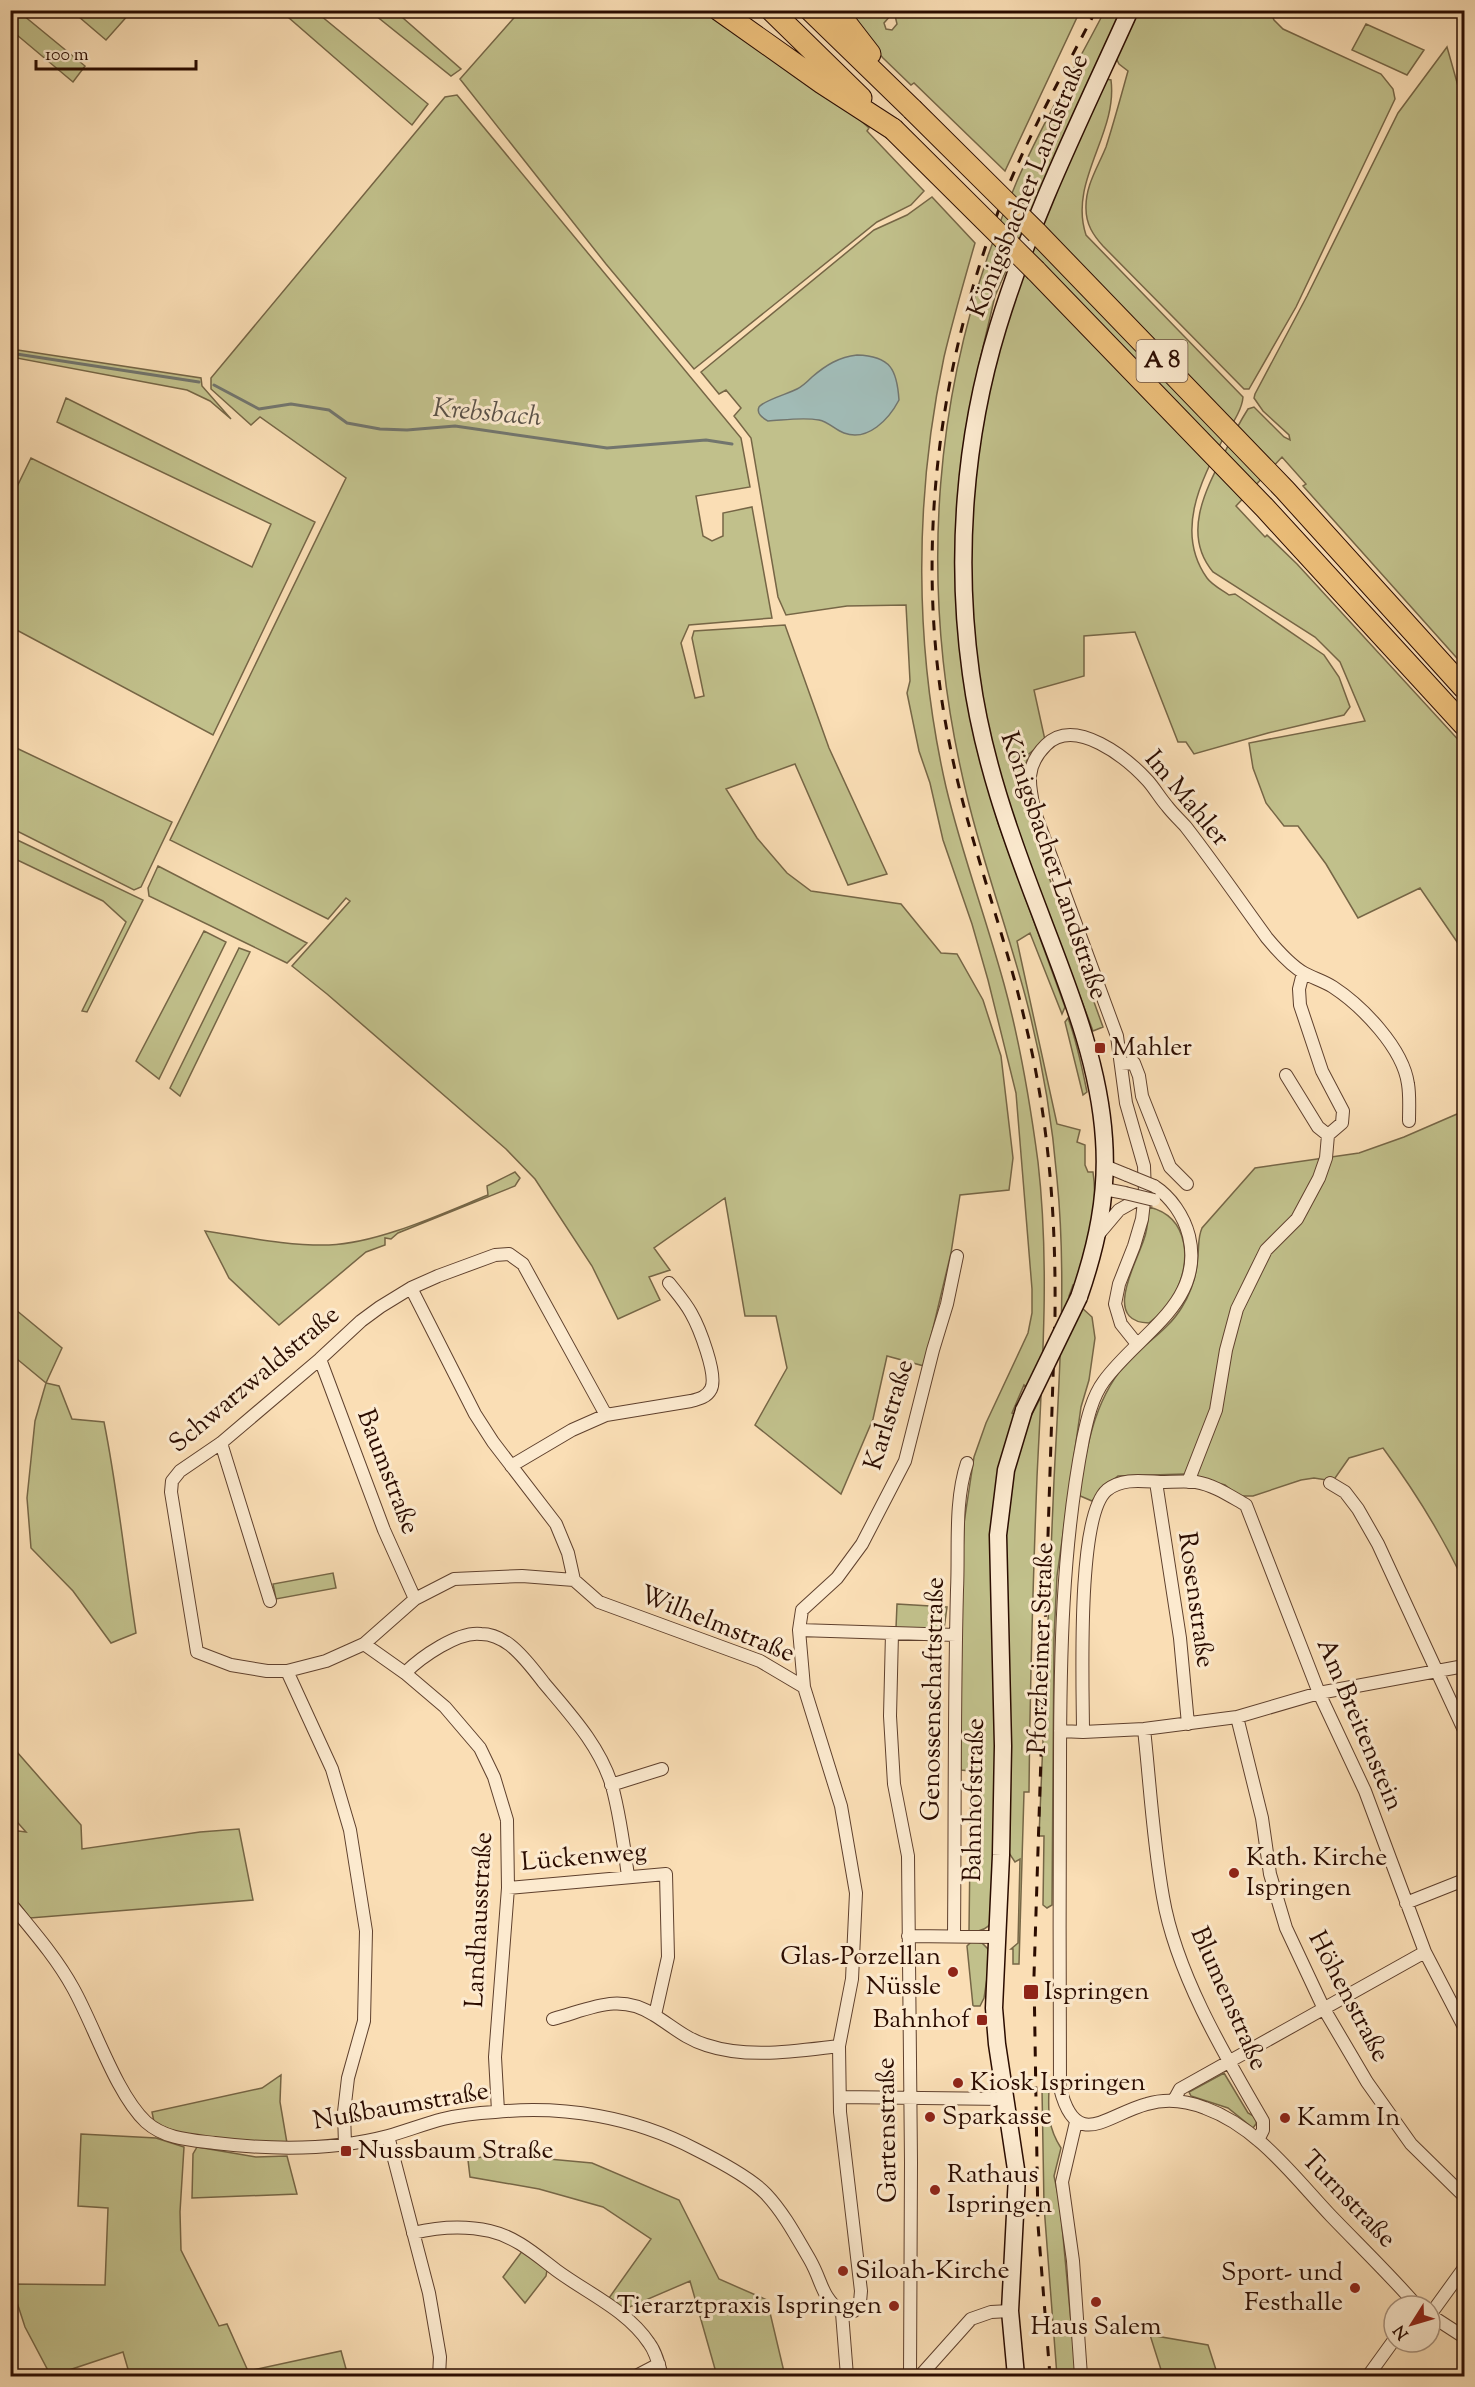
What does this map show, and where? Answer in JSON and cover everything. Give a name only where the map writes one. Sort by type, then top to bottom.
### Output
[{"type":"highway","points":[[719,10],[822,83],[893,129]]},
{"type":"highway","name":"A 8","points":[[771,10],[1116,353],[1264,508],[1464,724]]},
{"type":"highway","name":"A 8","points":[[810,10],[1053,249],[1285,490],[1464,688]]},
{"type":"highway","points":[[836,10],[912,109]]},
{"type":"main road","name":"Königsbacher Landstraße","points":[[1104,1190],[1102,1116],[1088,1052],[1006,819],[982,735],[968,647],[964,549],[966,500],[976,420],[998,327],[1027,244],[1130,10]]},
{"type":"main road","name":"Bahnhofstraße","points":[[1016,2376],[1010,2311],[1017,2176],[994,2008],[1003,1746],[998,1535],[1006,1470],[1023,1410],[1078,1297],[1097,1236],[1104,1190]]},
{"type":"street","name":"Im Mahler","points":[[1137,1344],[1121,1324],[1115,1304],[1119,1284],[1140,1227],[1145,1193],[1144,1166],[1126,1103],[1117,1036],[1035,813],[1029,785],[1031,767],[1035,756],[1049,742],[1066,736],[1082,735],[1115,752],[1148,780],[1185,825],[1267,938],[1303,973],[1331,986],[1351,1000],[1371,1020],[1397,1053],[1408,1083],[1409,1121]]},
{"type":"street","points":[[1303,973],[1299,989],[1300,1005],[1322,1071],[1343,1111],[1342,1123],[1337,1130],[1328,1135]]},
{"type":"street","points":[[1122,1064],[1134,1063],[1142,1096],[1170,1167],[1187,1184]]},
{"type":"street","points":[[1286,1075],[1298,1098],[1318,1127],[1328,1135]]},
{"type":"street","points":[[1083,1732],[1084,1588],[1092,1524],[1105,1492],[1120,1481],[1188,1482],[1216,1410],[1226,1350],[1237,1309],[1266,1250],[1297,1219],[1319,1178],[1326,1158],[1328,1135]]},
{"type":"street","name":"Pforzheimer Straße","points":[[1076,2121],[1064,2106],[1060,2088],[1060,1731],[1064,1571],[1069,1527],[1083,1438],[1102,1383],[1173,1308],[1184,1290],[1191,1259],[1186,1225],[1167,1196],[1154,1186],[1105,1166]]},
{"type":"street","points":[[1104,1190],[1125,1199],[1148,1198],[1177,1211]]},
{"type":"street","points":[[1097,1236],[1119,1210],[1125,1199]]},
{"type":"street","name":"Schwarzwaldstraße","points":[[287,1671],[267,1671],[231,1665],[197,1652],[171,1492],[172,1481],[180,1471],[221,1443],[361,1321],[411,1288],[476,1261],[495,1255],[509,1254],[523,1264],[606,1415]]},
{"type":"street","name":"Karlstraße","points":[[804,1687],[799,1630],[802,1610],[837,1578],[862,1544],[905,1461],[947,1304],[957,1256]]},
{"type":"street","points":[[511,1466],[572,1430],[606,1415],[691,1401],[704,1397],[711,1390],[712,1381],[706,1352],[691,1312],[669,1283]]},
{"type":"street","points":[[345,2145],[344,2112],[348,2078],[364,2021],[366,1931],[350,1830],[332,1769],[287,1671],[326,1661],[364,1644],[414,1599],[454,1579],[522,1576],[574,1580],[568,1554],[556,1524],[511,1466],[475,1414],[411,1288]]},
{"type":"street","name":"Baumstraße","points":[[320,1359],[384,1530],[414,1599]]},
{"type":"street","points":[[221,1443],[270,1601]]},
{"type":"street","name":"Genossenschaftstraße","points":[[954,1935],[956,1635],[960,1515],[964,1473],[968,1463]]},
{"type":"street","name":"Rosenstraße","points":[[1156,1482],[1180,1638],[1188,1724]]},
{"type":"street","name":"Am Breitenstein","points":[[1188,1482],[1196,1482],[1223,1492],[1245,1505],[1319,1693],[1365,1791],[1425,1952],[1464,2027]]},
{"type":"street","points":[[1330,1483],[1345,1492],[1359,1509],[1396,1582],[1464,1730]]},
{"type":"street","name":"Wilhelmstraße","points":[[574,1580],[598,1602],[760,1661],[804,1687],[841,1806],[856,1893],[852,1979],[839,2046],[841,2123],[861,2291],[860,2302],[854,2311],[842,2313]]},
{"type":"street","points":[[799,1630],[956,1635]]},
{"type":"street","points":[[405,1673],[434,1651],[465,1635],[479,1633],[494,1636],[510,1645],[573,1718],[602,1760],[621,1825],[628,1876]]},
{"type":"street","name":"Gartenstraße","points":[[892,1634],[890,1716],[894,1784],[908,1856],[910,2376]]},
{"type":"street","name":"Landhausstraße","points":[[364,1644],[405,1673],[445,1707],[480,1748],[490,1767],[507,1820],[508,1888],[495,2056],[498,2111]]},
{"type":"street","points":[[1060,1731],[1144,1729],[1237,1717],[1319,1693],[1464,1666]]},
{"type":"street","name":"Höhenstraße","points":[[1237,1717],[1262,1818],[1270,1874],[1286,1928],[1324,2009],[1367,2082],[1411,2144],[1464,2196]]},
{"type":"street","name":"Blumenstraße","points":[[1144,1729],[1163,1898],[1195,1993],[1229,2062],[1263,2121],[1263,2130],[1258,2139]]},
{"type":"street","points":[[611,1785],[662,1769]]},
{"type":"street","name":"Lückenweg","points":[[508,1888],[666,1874],[668,1957],[654,2015]]},
{"type":"street","points":[[1406,1903],[1464,1880]]},
{"type":"street","name":"Nußbaumstraße","points":[[10,1903],[58,1963],[72,1985],[118,2082],[132,2106],[153,2128],[178,2139],[292,2149],[345,2145],[388,2136],[445,2118],[498,2111],[586,2112],[616,2119],[697,2150],[755,2184],[775,2205],[808,2257],[830,2304],[842,2313]]},
{"type":"street","points":[[908,1936],[996,1937]]},
{"type":"street","points":[[1174,2100],[1180,2089],[1425,1952]]},
{"type":"street","points":[[553,2019],[617,2002],[633,2004],[654,2015],[682,2035],[705,2045],[725,2050],[778,2053],[839,2046]]},
{"type":"street","points":[[840,2097],[1005,2099]]},
{"type":"street","name":"Turnstraße","points":[[1076,2121],[1083,2125],[1099,2124],[1148,2104],[1174,2100],[1222,2114],[1258,2139],[1407,2294]]},
{"type":"street","points":[[1076,2121],[1062,2182],[1073,2261],[1081,2376]]},
{"type":"street","points":[[388,2136],[429,2293],[440,2357],[439,2376]]},
{"type":"street","points":[[413,2232],[438,2227],[491,2231],[513,2239],[537,2254],[556,2270],[615,2309],[646,2338],[660,2370],[636,2376]]},
{"type":"street","points":[[1442,2298],[1464,2268]]},
{"type":"street","points":[[920,2376],[971,2319],[991,2312],[1010,2311]]},
{"type":"street","points":[[842,2313],[847,2376]]},
{"type":"street","points":[[1442,2323],[1464,2337]]},
{"type":"street","points":[[1368,2376],[1384,2354]]},
{"type":"shaded area","points":[[127,10],[130,13],[106,40],[72,11]]},
{"type":"shaded area","points":[[1122,10],[995,296],[979,364],[962,667],[976,743],[998,823],[1065,1007],[1062,1014],[1030,933],[1017,941],[1057,1124],[1080,1130],[1077,1142],[1085,1145],[1085,1165],[1088,1172],[1093,1172],[1094,1201],[1088,1244],[1076,1286],[1073,1285],[1069,1296],[1092,1317],[1095,1338],[1089,1380],[1081,1407],[1057,1576],[1054,1638],[1052,1905],[1047,1908],[1043,1905],[1044,1836],[1039,1836],[1061,1329],[1060,1217],[1052,1133],[1036,1040],[1018,970],[973,821],[951,718],[941,640],[938,562],[941,484],[950,407],[966,331],[988,255],[1027,159],[1103,14],[1106,15],[1108,11]]},
{"type":"shaded area","points":[[10,11],[18,11],[85,66],[73,82],[11,30]]},
{"type":"shaded area","points":[[281,11],[315,11],[428,104],[412,125]]},
{"type":"shaded area","points":[[370,11],[395,11],[461,69],[451,76]]},
{"type":"shaded area","points":[[520,11],[711,11],[851,112],[869,128],[867,131],[924,191],[911,205],[877,222],[694,369],[606,264],[460,79]]},
{"type":"shaded area","points":[[841,11],[890,11],[891,15],[884,23],[886,29],[892,30],[897,24],[894,11],[1080,11],[1005,171],[914,83],[911,85],[883,58]]},
{"type":"shaded area","points":[[1137,11],[1270,11],[1274,20],[1283,29],[1381,74],[1393,89],[1395,99],[1296,307],[1249,389],[1244,389],[1103,246],[1087,220],[1088,192],[1106,147],[1128,71],[1119,64],[1116,58]]},
{"type":"shaded area","points":[[1366,24],[1424,50],[1407,75],[1352,50]]},
{"type":"shaded area","points":[[1447,47],[1464,107],[1464,666],[1303,486],[1306,484],[1282,457],[1236,506],[1265,537],[1267,535],[1297,564],[1464,746],[1464,952],[1420,888],[1358,918],[1326,864],[1298,826],[1284,826],[1266,803],[1253,768],[1249,743],[1365,721],[1340,662],[1315,637],[1213,572],[1204,558],[1199,543],[1198,528],[1204,498],[1210,483],[1248,409],[1254,407],[1284,437],[1290,440],[1289,435],[1263,411],[1254,398],[1255,394],[1307,296],[1398,113]]},
{"type":"shaded area","points":[[1106,79],[1111,80],[1108,119],[1083,196],[1082,215],[1086,235],[1243,397],[1238,413],[1206,473],[1194,508],[1193,543],[1198,561],[1207,578],[1214,585],[1229,595],[1235,594],[1324,655],[1339,677],[1350,707],[1344,715],[1194,754],[1186,742],[1178,742],[1135,632],[1084,636],[1084,676],[1034,690],[1045,740],[1029,754],[1020,783],[1036,841],[1103,1027],[1093,1031],[1027,855],[983,720],[971,625],[970,526],[980,428],[1002,334],[1037,237]]},
{"type":"shaded area","points":[[457,95],[741,438],[750,487],[696,496],[703,536],[712,541],[723,536],[723,513],[752,507],[772,618],[689,625],[681,643],[695,698],[704,696],[692,638],[694,631],[785,625],[829,748],[887,874],[848,885],[795,764],[726,789],[757,838],[787,873],[811,891],[901,904],[941,953],[957,954],[983,1000],[1001,1056],[1013,1158],[1009,1190],[960,1195],[951,1253],[924,1366],[887,1356],[873,1419],[841,1494],[755,1425],[787,1368],[776,1316],[745,1316],[725,1198],[654,1248],[670,1270],[649,1277],[660,1300],[618,1319],[592,1266],[535,1179],[506,1149],[292,966],[350,901],[346,898],[328,919],[170,840],[346,478],[260,417],[251,425],[211,389],[211,378],[445,97]]},
{"type":"shaded area","points":[[932,197],[975,243],[944,357],[927,464],[922,572],[923,627],[928,681],[935,734],[946,787],[1004,984],[1020,1050],[1038,1162],[1044,1240],[1043,1359],[1034,1556],[1029,1792],[1024,1792],[1019,1964],[1013,1964],[1013,1949],[1011,1949],[1018,1943],[1020,1859],[1015,1862],[1007,1850],[1004,1554],[1011,1476],[1029,1420],[1041,1397],[1024,1385],[1012,1413],[1015,1414],[1007,1441],[991,1923],[984,1929],[975,1931],[969,1931],[971,1771],[961,1770],[960,1645],[964,1523],[974,1457],[986,1423],[1028,1333],[1032,1313],[1016,1093],[988,980],[972,924],[943,840],[930,783],[919,751],[907,693],[910,681],[906,605],[847,606],[786,615],[778,597],[751,438],[734,416],[741,408],[726,390],[719,394],[701,372],[874,230],[907,215]]},
{"type":"shaded area","points":[[11,349],[201,378],[202,386],[231,419],[210,401],[187,390],[11,357]]},
{"type":"shaded area","points":[[66,398],[315,522],[213,735],[11,627],[11,499],[31,458],[252,567],[271,524],[57,422]]},
{"type":"shaded area","points":[[10,745],[172,822],[141,887],[134,890],[11,828]]},
{"type":"shaded area","points":[[11,837],[143,900],[87,1012],[82,1011],[126,922],[103,901],[11,857]]},
{"type":"shaded area","points":[[158,866],[307,943],[287,963],[149,896],[148,888]]},
{"type":"shaded area","points":[[204,931],[226,942],[159,1079],[136,1061]]},
{"type":"shaded area","points":[[239,948],[250,952],[180,1096],[170,1088]]},
{"type":"shaded area","points":[[1068,1018],[1077,1045],[1087,1092],[1083,1095],[1065,1022]]},
{"type":"shaded area","points":[[1464,1111],[1464,1582],[1427,1513],[1383,1448],[1349,1458],[1333,1481],[1314,1478],[1301,1480],[1253,1496],[1239,1496],[1225,1485],[1185,1474],[1118,1476],[1092,1501],[1078,1495],[1094,1423],[1108,1390],[1130,1359],[1177,1315],[1189,1295],[1195,1276],[1202,1228],[1255,1168],[1359,1153],[1404,1137]]},
{"type":"shaded area","points":[[515,1172],[520,1178],[515,1186],[398,1233],[391,1239],[385,1238],[385,1245],[366,1252],[279,1325],[229,1278],[205,1231],[298,1244],[348,1243],[410,1226],[488,1195],[487,1186]]},
{"type":"shaded area","points":[[1149,1207],[1163,1212],[1173,1220],[1184,1243],[1185,1256],[1180,1282],[1174,1295],[1149,1323],[1135,1320],[1127,1313],[1124,1302],[1130,1275],[1146,1231]]},
{"type":"shaded area","points":[[10,1305],[62,1348],[46,1383],[11,1354]]},
{"type":"shaded area","points":[[46,1383],[59,1386],[72,1419],[104,1422],[136,1633],[111,1643],[73,1591],[31,1548],[27,1498],[35,1421]]},
{"type":"shaded area","points":[[333,1573],[336,1588],[276,1599],[273,1584]]},
{"type":"shaded area","points":[[897,1604],[947,1607],[944,1629],[896,1628]]},
{"type":"shaded area","points":[[10,1744],[81,1825],[82,1849],[200,1832],[239,1829],[253,1900],[30,1918],[11,1894],[11,1830],[26,1832],[11,1815]]},
{"type":"shaded area","points":[[972,1941],[982,1943],[988,1949],[990,1958],[984,1998],[980,2006],[973,2006],[967,1946]]},
{"type":"shaded area","points":[[1224,2073],[1248,2113],[1257,2118],[1253,2128],[1228,2108],[1191,2096],[1189,2092]]},
{"type":"shaded area","points":[[281,2075],[280,2102],[287,2143],[237,2142],[200,2138],[183,2134],[154,2122],[152,2112],[262,2088]]},
{"type":"shaded area","points":[[1042,2089],[1049,2089],[1050,2120],[1061,2148],[1054,2176],[1060,2204],[1076,2376],[1057,2376],[1044,2206]]},
{"type":"shaded area","points":[[81,2134],[156,2138],[184,2147],[180,2212],[181,2250],[219,2326],[227,2324],[248,2371],[341,2351],[348,2376],[130,2376],[123,2352],[51,2376],[25,2327],[11,2284],[105,2285],[108,2208],[78,2206]]},
{"type":"shaded area","points":[[197,2147],[256,2157],[287,2156],[297,2194],[192,2198],[193,2154]]},
{"type":"shaded area","points":[[495,2154],[592,2163],[679,2200],[719,2279],[767,2300],[785,2376],[717,2376],[690,2281],[625,2309],[609,2298],[651,2239],[603,2207],[539,2189],[470,2177],[468,2160]]},
{"type":"shaded area","points":[[523,2250],[547,2270],[546,2276],[525,2303],[503,2277]]},
{"type":"shaded area","points":[[1150,2335],[1208,2345],[1218,2376],[1163,2376]]},
{"type":"water","points":[[857,355],[878,358],[885,362],[894,373],[898,389],[899,400],[895,407],[884,421],[869,432],[853,435],[841,432],[819,420],[768,421],[759,414],[759,407],[765,402],[799,388],[833,362]]},
{"type":"waterway","points":[[10,353],[199,382]]},
{"type":"waterway","name":"Krebsbach","points":[[214,385],[259,409],[291,404],[329,410],[347,423],[380,429],[407,430],[455,426],[607,448],[706,440],[732,444]]},
{"type":"railway","points":[[1050,2376],[1038,2225],[1034,1976],[1055,1315],[1050,1170],[1034,1062],[1018,991],[968,821],[951,751],[939,683],[933,615],[932,547],[936,478],[945,410],[958,343],[976,277],[1008,186],[1096,10]]},
{"type":"place","name":"Mahler","points":[[1100,1048]]},
{"type":"place","name":"Kath. Kirche Ispringen","points":[[1234,1873]]},
{"type":"place","name":"Glas-Porzellan Nüssle","points":[[953,1972]]},
{"type":"place","name":"Ispringen","points":[[1031,1992]]},
{"type":"place","name":"Bahnhof","points":[[982,2020]]},
{"type":"place","name":"Kiosk Ispringen","points":[[958,2083]]},
{"type":"place","name":"Sparkasse","points":[[930,2117]]},
{"type":"place","name":"Kamm In","points":[[1285,2118]]},
{"type":"place","name":"Nussbaum Straße","points":[[346,2151]]},
{"type":"place","name":"Rathaus Ispringen","points":[[935,2190]]},
{"type":"place","name":"Siloah-Kirche","points":[[843,2271]]},
{"type":"place","name":"Sport- und Festhalle","points":[[1355,2288]]},
{"type":"place","name":"Haus Salem","points":[[1096,2302]]},
{"type":"place","name":"Tierarztpraxis Ispringen","points":[[894,2306]]}]
